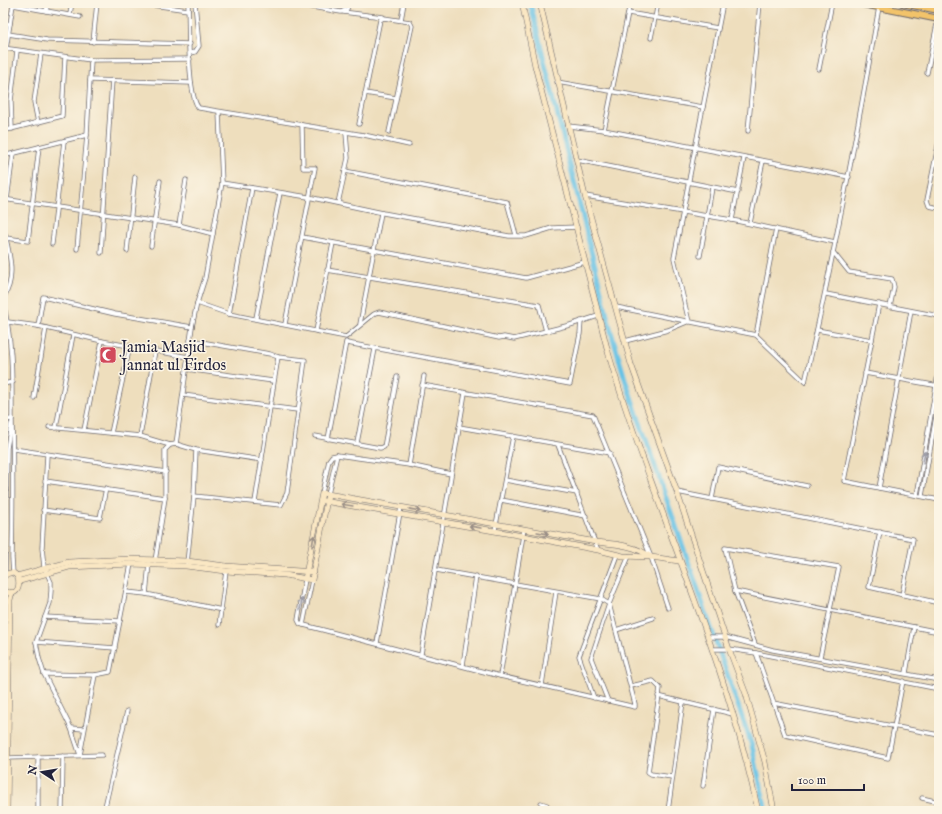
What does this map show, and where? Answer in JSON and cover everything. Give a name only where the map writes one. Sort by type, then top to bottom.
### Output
[{"type":"main road","points":[[522,3],[535,66],[577,227],[598,316],[620,392],[679,561],[711,637],[746,756],[758,811]]},
{"type":"main road","points":[[540,3],[568,126],[633,371],[677,492],[727,649],[746,694],[758,733],[774,811]]},
{"type":"main road","points":[[858,3],[939,19]]},
{"type":"main road","points":[[902,3],[939,10]]},
{"type":"main road","points":[[305,579],[322,493],[400,510],[445,522],[524,529],[596,542],[624,545],[640,550],[651,556]]},
{"type":"main road","points":[[187,564],[226,571],[285,575],[312,580],[328,494]]},
{"type":"main road","points":[[320,500],[445,516],[495,527],[523,536],[617,555],[651,556],[679,561]]},
{"type":"main road","points":[[4,576],[17,577],[69,562],[89,560],[226,566],[314,572]]},
{"type":"main road","points":[[46,569],[69,566],[153,563]]},
{"type":"main road","points":[[3,589],[12,592],[18,589],[17,577]]},
{"type":"main road","points":[[3,589],[5,597],[7,811]]},
{"type":"main road","points":[[6,738],[3,728],[4,701],[10,600],[12,592]]},
{"type":"street","points":[[46,11],[48,3]]},
{"type":"street","points":[[70,14],[72,3]]},
{"type":"street","points":[[92,42],[97,3]]},
{"type":"street","points":[[138,3],[188,10]]},
{"type":"street","points":[[188,3],[191,83],[195,104],[205,110],[302,125],[409,145]]},
{"type":"street","points":[[190,52],[195,52],[199,46],[195,3]]},
{"type":"street","points":[[288,3],[410,22],[412,26],[389,132]]},
{"type":"street","points":[[342,12],[347,9],[349,3]]},
{"type":"street","points":[[401,20],[404,3]]},
{"type":"street","points":[[604,130],[630,3]]},
{"type":"street","points":[[651,38],[658,3]]},
{"type":"street","points":[[688,322],[674,263],[723,3]]},
{"type":"street","points":[[748,131],[760,3]]},
{"type":"street","points":[[819,69],[832,3]]},
{"type":"street","points":[[80,17],[22,5],[13,5],[5,49],[91,60],[190,59]]},
{"type":"street","points":[[616,307],[756,335],[804,382],[826,294],[833,252],[849,177],[879,7]]},
{"type":"street","points":[[628,13],[718,28]]},
{"type":"street","points":[[359,124],[380,20],[384,18]]},
{"type":"street","points":[[927,73],[939,19]]},
{"type":"street","points":[[3,23],[10,24]]},
{"type":"street","points":[[8,34],[47,40],[190,44]]},
{"type":"street","points":[[12,129],[12,101],[17,51]]},
{"type":"street","points":[[38,123],[34,102],[41,54]]},
{"type":"street","points":[[3,131],[62,116],[65,57]]},
{"type":"street","points":[[77,249],[87,135],[91,60]]},
{"type":"street","points":[[90,80],[191,83]]},
{"type":"street","points":[[101,253],[112,80]]},
{"type":"street","points":[[557,82],[613,90],[703,107]]},
{"type":"street","points":[[365,93],[396,98]]},
{"type":"street","points":[[176,444],[192,327],[197,303],[205,278],[222,183],[219,112]]},
{"type":"street","points":[[285,324],[315,168],[303,168],[302,125]]},
{"type":"street","points":[[568,126],[604,130],[849,177]]},
{"type":"street","points":[[338,204],[348,158],[346,133]]},
{"type":"street","points":[[3,156],[87,135]]},
{"type":"street","points":[[52,244],[64,141]]},
{"type":"street","points":[[939,141],[927,200],[929,206],[939,208]]},
{"type":"street","points":[[6,238],[28,241],[39,147]]},
{"type":"street","points":[[13,154],[5,199],[55,208],[80,210],[104,215],[179,225],[213,234]]},
{"type":"street","points":[[732,220],[744,158]]},
{"type":"street","points":[[577,160],[738,192]]},
{"type":"street","points":[[750,223],[763,161]]},
{"type":"street","points":[[345,171],[507,202],[516,235]]},
{"type":"street","points":[[126,251],[135,177]]},
{"type":"street","points":[[179,225],[186,180]]},
{"type":"street","points":[[151,246],[160,181]]},
{"type":"street","points":[[222,183],[309,197],[381,213],[509,236],[526,236],[552,228],[577,227]]},
{"type":"street","points":[[229,314],[252,188]]},
{"type":"street","points":[[700,256],[712,188]]},
{"type":"street","points":[[256,318],[280,193]]},
{"type":"street","points":[[586,196],[750,223],[835,242]]},
{"type":"street","points":[[360,324],[381,213]]},
{"type":"street","points":[[3,226],[11,269],[9,285],[3,298]]},
{"type":"street","points":[[756,335],[776,229]]},
{"type":"street","points":[[302,237],[526,278],[585,262]]},
{"type":"street","points":[[316,330],[333,243]]},
{"type":"street","points":[[833,252],[849,272],[892,279],[894,288],[890,307]]},
{"type":"street","points":[[327,270],[539,305],[546,331]]},
{"type":"street","points":[[826,294],[939,316]]},
{"type":"street","points":[[38,326],[43,297],[115,314],[192,327]]},
{"type":"street","points":[[3,303],[8,322],[13,382],[12,419],[14,449],[12,558],[17,577]]},
{"type":"street","points":[[197,303],[229,314],[256,318],[346,337]]},
{"type":"street","points":[[879,304],[844,481],[939,500]]},
{"type":"street","points":[[879,488],[911,311]]},
{"type":"street","points":[[328,439],[346,337],[374,314],[379,312],[499,338],[504,337],[514,339],[598,316]]},
{"type":"street","points":[[346,343],[518,373],[570,384],[580,334],[580,321]]},
{"type":"street","points":[[3,323],[8,322],[38,326],[102,341],[188,357]]},
{"type":"street","points":[[626,340],[668,330],[688,322]]},
{"type":"street","points":[[34,398],[46,328]]},
{"type":"street","points":[[817,330],[872,340]]},
{"type":"street","points":[[56,428],[73,335]]},
{"type":"street","points":[[190,340],[270,354],[278,357],[305,360],[300,405],[297,410],[287,494],[281,505],[194,496]]},
{"type":"street","points":[[84,430],[102,341]]},
{"type":"street","points":[[111,434],[130,346]]},
{"type":"street","points":[[357,444],[375,349]]},
{"type":"street","points":[[140,436],[156,351]]},
{"type":"street","points":[[255,502],[278,357]]},
{"type":"street","points":[[917,495],[939,369]]},
{"type":"street","points":[[186,370],[273,381]]},
{"type":"street","points":[[865,373],[937,386]]},
{"type":"street","points":[[409,465],[424,376]]},
{"type":"street","points":[[314,436],[380,448],[384,447],[397,377]]},
{"type":"street","points":[[3,384],[13,382]]},
{"type":"street","points":[[422,385],[593,416],[610,453],[651,556],[668,608]]},
{"type":"street","points":[[422,654],[445,522],[451,474],[465,393]]},
{"type":"street","points":[[183,395],[297,410]]},
{"type":"street","points":[[922,496],[939,399]]},
{"type":"street","points":[[3,420],[12,419]]},
{"type":"street","points":[[4,576],[5,505],[8,492],[7,448],[12,419]]},
{"type":"street","points":[[49,427],[140,436],[170,445],[176,444],[196,450],[262,460]]},
{"type":"street","points":[[459,427],[610,453]]},
{"type":"street","points":[[495,527],[512,436]]},
{"type":"street","points":[[146,594],[165,498],[166,450],[170,445]]},
{"type":"street","points":[[558,445],[598,550]]},
{"type":"street","points":[[14,449],[166,472]]},
{"type":"street","points":[[187,564],[194,496],[196,450]]},
{"type":"street","points":[[47,455],[42,548],[46,569],[51,582],[51,591],[45,617],[36,642],[44,674],[71,728],[80,755]]},
{"type":"street","points":[[328,494],[337,455]]},
{"type":"street","points":[[322,493],[329,460],[332,456],[337,455],[409,465],[451,474]]},
{"type":"street","points":[[712,499],[718,467],[807,486]]},
{"type":"street","points":[[505,480],[577,493]]},
{"type":"street","points":[[45,481],[106,488],[165,498]]},
{"type":"street","points":[[43,510],[100,518],[106,488]]},
{"type":"street","points":[[8,492],[13,492]]},
{"type":"street","points":[[677,492],[913,539],[902,595]]},
{"type":"street","points":[[501,500],[586,516]]},
{"type":"street","points":[[377,643],[400,510]]},
{"type":"street","points":[[500,676],[524,529]]},
{"type":"street","points":[[880,532],[869,587],[939,603]]},
{"type":"street","points":[[755,644],[735,591],[725,548],[839,567],[820,657]]},
{"type":"street","points":[[594,698],[579,656],[617,555]]},
{"type":"street","points":[[608,701],[591,658],[609,604],[629,556]]},
{"type":"street","points":[[44,674],[95,675],[110,672],[130,564]]},
{"type":"street","points":[[305,579],[298,620],[298,623],[303,625],[422,654],[500,676],[635,707],[631,686],[609,604],[601,599],[436,570]]},
{"type":"street","points":[[219,625],[226,571]]},
{"type":"street","points":[[463,666],[476,576]]},
{"type":"street","points":[[303,625],[312,580]]},
{"type":"street","points":[[735,591],[939,632]]},
{"type":"street","points":[[126,592],[146,594],[222,610]]},
{"type":"street","points":[[542,686],[556,592]]},
{"type":"street","points":[[45,617],[120,621]]},
{"type":"street","points":[[616,630],[653,618]]},
{"type":"street","points":[[906,673],[914,627]]},
{"type":"street","points":[[711,637],[723,637],[755,644],[773,650],[820,657],[939,680]]},
{"type":"street","points":[[36,642],[115,648]]},
{"type":"street","points":[[714,648],[756,653],[939,689]]},
{"type":"street","points":[[756,653],[785,735],[888,758],[903,681]]},
{"type":"street","points":[[80,755],[95,675]]},
{"type":"street","points":[[631,686],[653,681],[660,688],[648,772],[651,774],[672,777]]},
{"type":"street","points":[[658,696],[733,714]]},
{"type":"street","points":[[668,811],[683,702]]},
{"type":"street","points":[[773,703],[939,736]]},
{"type":"street","points":[[703,786],[714,709]]},
{"type":"street","points":[[104,811],[127,711]]},
{"type":"street","points":[[71,728],[84,729]]},
{"type":"street","points":[[6,759],[102,755]]},
{"type":"street","points":[[62,811],[63,756]]},
{"type":"street","points":[[38,757],[38,811]]},
{"type":"street","points":[[922,798],[939,802]]},
{"type":"street","points":[[541,803],[547,805],[549,811]]},
{"type":"waterway","points":[[530,3],[612,335],[626,382],[752,746],[766,811]]},
{"type":"place","name":"Jamia Masjid Jannat ul Firdos","points":[[108,355]]}]
